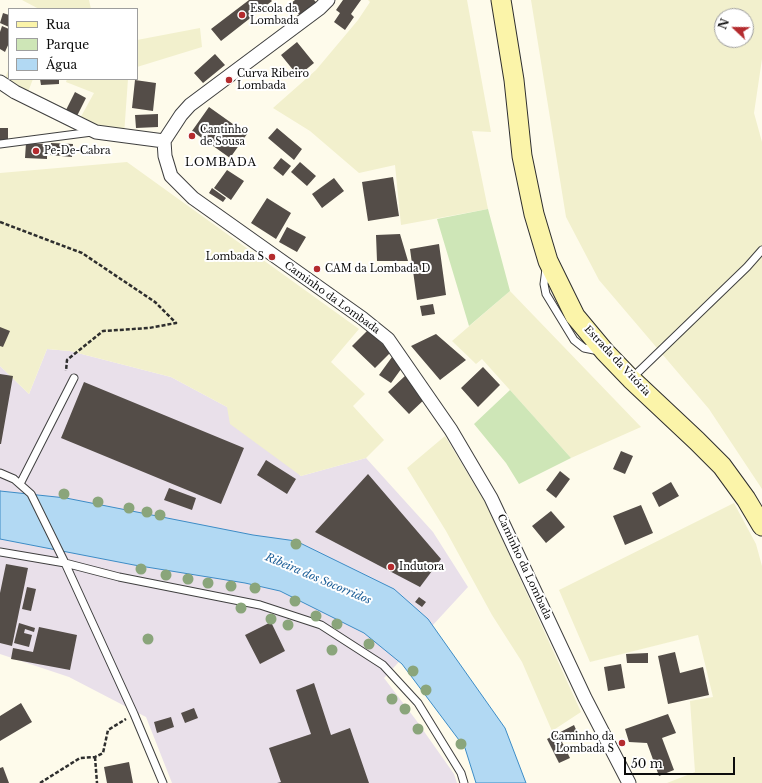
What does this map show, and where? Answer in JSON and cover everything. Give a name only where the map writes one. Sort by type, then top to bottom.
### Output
[{"type":"main road","name":"Estrada da Vitória","points":[[501,0],[514,80],[522,156],[534,214],[548,261],[575,316],[631,379],[722,466],[746,499],[762,526]]},
{"type":"street","points":[[0,82],[15,92],[96,132],[164,141],[181,115],[190,105],[320,8],[328,0]]},
{"type":"street","name":"Caminho da Lombada","points":[[164,141],[165,156],[172,176],[193,198],[362,318],[388,339],[452,430],[491,498],[585,698],[629,783]]},
{"type":"lane","points":[[0,144],[96,132]]},
{"type":"lane","points":[[631,379],[747,267],[762,250]]},
{"type":"lane","points":[[20,484],[74,378]]},
{"type":"lane","points":[[0,473],[14,479],[30,494],[61,554],[134,714],[163,783]]},
{"type":"lane","points":[[0,552],[65,563],[119,577],[260,605],[321,625],[383,665],[418,704],[461,774],[464,783]]},
{"type":"path","points":[[0,222],[82,254],[155,302],[176,323],[148,328],[104,331],[67,360],[62,400]]},
{"type":"path","points":[[40,783],[80,758],[95,757],[103,753],[108,730],[134,714]]},
{"type":"path","points":[[95,757],[97,783]]},
{"type":"shaded area","points":[[22,0],[89,0],[91,8],[37,8]]},
{"type":"shaded area","points":[[368,0],[467,0],[491,132],[472,131],[488,209],[401,225],[395,165],[359,173],[310,131],[273,108],[316,70],[358,20],[370,2]]},
{"type":"shaded area","points":[[531,0],[762,0],[762,59],[754,113],[762,142],[762,489],[709,409],[599,280],[566,217]]},
{"type":"shaded area","points":[[200,28],[202,47],[138,67],[138,40]]},
{"type":"shaded area","points":[[8,71],[8,80],[33,80],[26,97],[3,84]]},
{"type":"shaded area","points":[[67,80],[128,80],[124,135],[78,122],[94,93],[66,82]]},
{"type":"shaded area","points":[[127,162],[359,329],[331,362],[365,394],[353,406],[384,440],[366,458],[301,476],[230,424],[227,407],[171,377],[70,351],[47,349],[29,394],[0,366],[0,173]]},
{"type":"shaded area","points":[[510,291],[641,427],[571,458],[482,359],[476,364],[452,341]]},
{"type":"shaded area","points":[[47,349],[70,351],[171,377],[227,407],[301,476],[366,458],[433,532],[468,587],[384,678],[454,774],[457,783],[172,783],[146,717],[69,677],[0,654],[0,366],[29,394]]},
{"type":"shaded area","points":[[445,436],[486,504],[581,712],[552,731],[522,662],[492,615],[446,531],[407,468]]},
{"type":"shaded area","points":[[734,503],[756,544],[762,566],[762,783],[667,783],[695,772],[690,701],[713,697],[698,635],[590,662],[559,590]]},
{"type":"green space","points":[[488,209],[510,291],[469,326],[437,219]]},
{"type":"green space","points":[[510,390],[571,458],[519,484],[506,463],[474,424]]},
{"type":"water","name":"Ribeira dos Socorridos","points":[[0,491],[66,498],[253,535],[296,541],[394,589],[428,619],[505,728],[526,783],[476,783],[465,748],[402,664],[364,633],[280,591],[245,583],[134,565],[0,539]]},
{"type":"building","name":"Escola da Lombada","points":[[249,0],[272,1],[221,41],[211,29]]},
{"type":"building","points":[[295,0],[314,0],[317,3],[301,17],[290,4]]},
{"type":"building","points":[[343,0],[361,0],[351,14],[354,17],[345,30],[334,22],[340,13],[336,10]]},
{"type":"building","points":[[3,13],[8,15],[8,27],[0,23]]},
{"type":"building","points":[[2,26],[8,29],[8,45],[5,52],[0,49],[0,32]]},
{"type":"building","points":[[297,42],[314,63],[298,76],[281,55]]},
{"type":"building","points":[[215,54],[225,65],[203,83],[194,73]]},
{"type":"building","points":[[40,80],[59,80],[59,84],[41,85]]},
{"type":"building","points":[[135,80],[156,83],[153,111],[132,108]]},
{"type":"building","points":[[75,92],[86,98],[77,116],[66,110]]},
{"type":"building","points":[[209,107],[247,134],[230,158],[192,131]]},
{"type":"building","points":[[158,114],[158,127],[136,128],[135,115]]},
{"type":"building","points":[[0,128],[8,128],[8,140],[0,140]]},
{"type":"building","points":[[277,128],[302,149],[294,160],[268,138]]},
{"type":"building","name":"Pe-De-Cabra","points":[[26,143],[47,144],[47,159],[25,158]]},
{"type":"building","points":[[51,143],[73,144],[72,157],[50,155]]},
{"type":"building","points":[[281,158],[291,166],[283,176],[273,168]]},
{"type":"building","points":[[300,162],[316,176],[307,186],[291,172]]},
{"type":"building","points":[[227,170],[244,181],[231,200],[214,188]]},
{"type":"building","points":[[393,177],[399,216],[368,221],[362,182]]},
{"type":"building","points":[[334,178],[344,191],[322,208],[312,194]]},
{"type":"building","points":[[212,188],[226,198],[223,202],[209,193]]},
{"type":"building","points":[[267,198],[291,213],[276,239],[251,223]]},
{"type":"building","points":[[287,227],[306,237],[297,252],[279,242]]},
{"type":"building","points":[[400,234],[408,261],[377,261],[376,235]]},
{"type":"building","points":[[439,244],[446,295],[417,300],[410,249]]},
{"type":"building","points":[[433,304],[435,314],[422,316],[420,306]]},
{"type":"building","points":[[0,327],[10,331],[3,347],[0,346]]},
{"type":"building","points":[[368,330],[391,352],[375,368],[352,346]]},
{"type":"building","points":[[436,334],[466,360],[440,380],[411,346]]},
{"type":"building","points":[[392,357],[404,365],[391,383],[379,375]]},
{"type":"building","points":[[483,367],[500,385],[478,407],[461,388]]},
{"type":"building","points":[[0,374],[13,376],[1,444],[0,444]]},
{"type":"building","points":[[406,375],[427,397],[409,414],[388,392]]},
{"type":"building","points":[[84,382],[244,448],[221,504],[61,438]]},
{"type":"building","points":[[621,451],[633,456],[625,474],[613,469]]},
{"type":"building","points":[[266,460],[296,479],[287,494],[257,475]]},
{"type":"building","points":[[560,471],[570,479],[556,498],[546,490]]},
{"type":"building","points":[[368,474],[441,559],[420,587],[315,532]]},
{"type":"building","points":[[671,482],[679,496],[659,507],[652,493]]},
{"type":"building","points":[[169,488],[196,498],[192,510],[164,500]]},
{"type":"building","points":[[641,505],[653,533],[625,545],[613,516]]},
{"type":"building","points":[[551,511],[565,527],[546,543],[532,526]]},
{"type":"building","points":[[6,564],[28,568],[12,646],[0,643],[0,593]]},
{"type":"building","points":[[27,587],[36,589],[31,611],[22,609]]},
{"type":"building","points":[[419,597],[426,602],[422,607],[415,602]]},
{"type":"building","points":[[271,622],[285,651],[260,664],[245,635]]},
{"type":"building","points":[[19,623],[35,628],[34,632],[25,629],[24,633],[32,635],[29,647],[14,643]]},
{"type":"building","points":[[39,627],[77,635],[70,670],[11,659],[13,648],[33,652]]},
{"type":"building","points":[[675,652],[680,673],[703,667],[709,695],[668,704],[658,656]]},
{"type":"building","points":[[648,653],[648,663],[627,663],[626,654]]},
{"type":"building","points":[[621,664],[625,688],[608,691],[604,667]]},
{"type":"building","points":[[314,683],[331,735],[350,728],[369,783],[277,783],[281,782],[269,748],[311,734],[296,690]]},
{"type":"building","points":[[21,703],[32,722],[0,741],[0,716]]},
{"type":"building","points":[[194,708],[198,718],[185,723],[181,713]]},
{"type":"building","points":[[668,714],[676,733],[662,738],[674,770],[659,776],[647,743],[629,742],[625,729]]},
{"type":"building","points":[[171,717],[174,727],[157,733],[154,722]]},
{"type":"building","points":[[574,725],[578,734],[562,742],[570,758],[559,763],[547,739]]},
{"type":"building","points":[[129,762],[133,783],[107,783],[104,767]]},
{"type":"building","points":[[3,767],[9,783],[0,783],[0,768]]},
{"type":"place","name":"Escola da Lombada","points":[[242,15]]},
{"type":"place","name":"Curva Ribeiro Lombada","points":[[229,80]]},
{"type":"place","name":"Cantinho de Sousa","points":[[192,136]]},
{"type":"place","name":"Pe-De-Cabra","points":[[36,151]]},
{"type":"place","name":"Lombada S","points":[[272,257]]},
{"type":"place","name":"CAM da Lombada D","points":[[317,269]]},
{"type":"place","name":"Indutora","points":[[391,567]]},
{"type":"place","name":"Caminho da Lombada S","points":[[622,743]]},
{"type":"district","name":"LOMBADA","points":[[221,163]]}]
